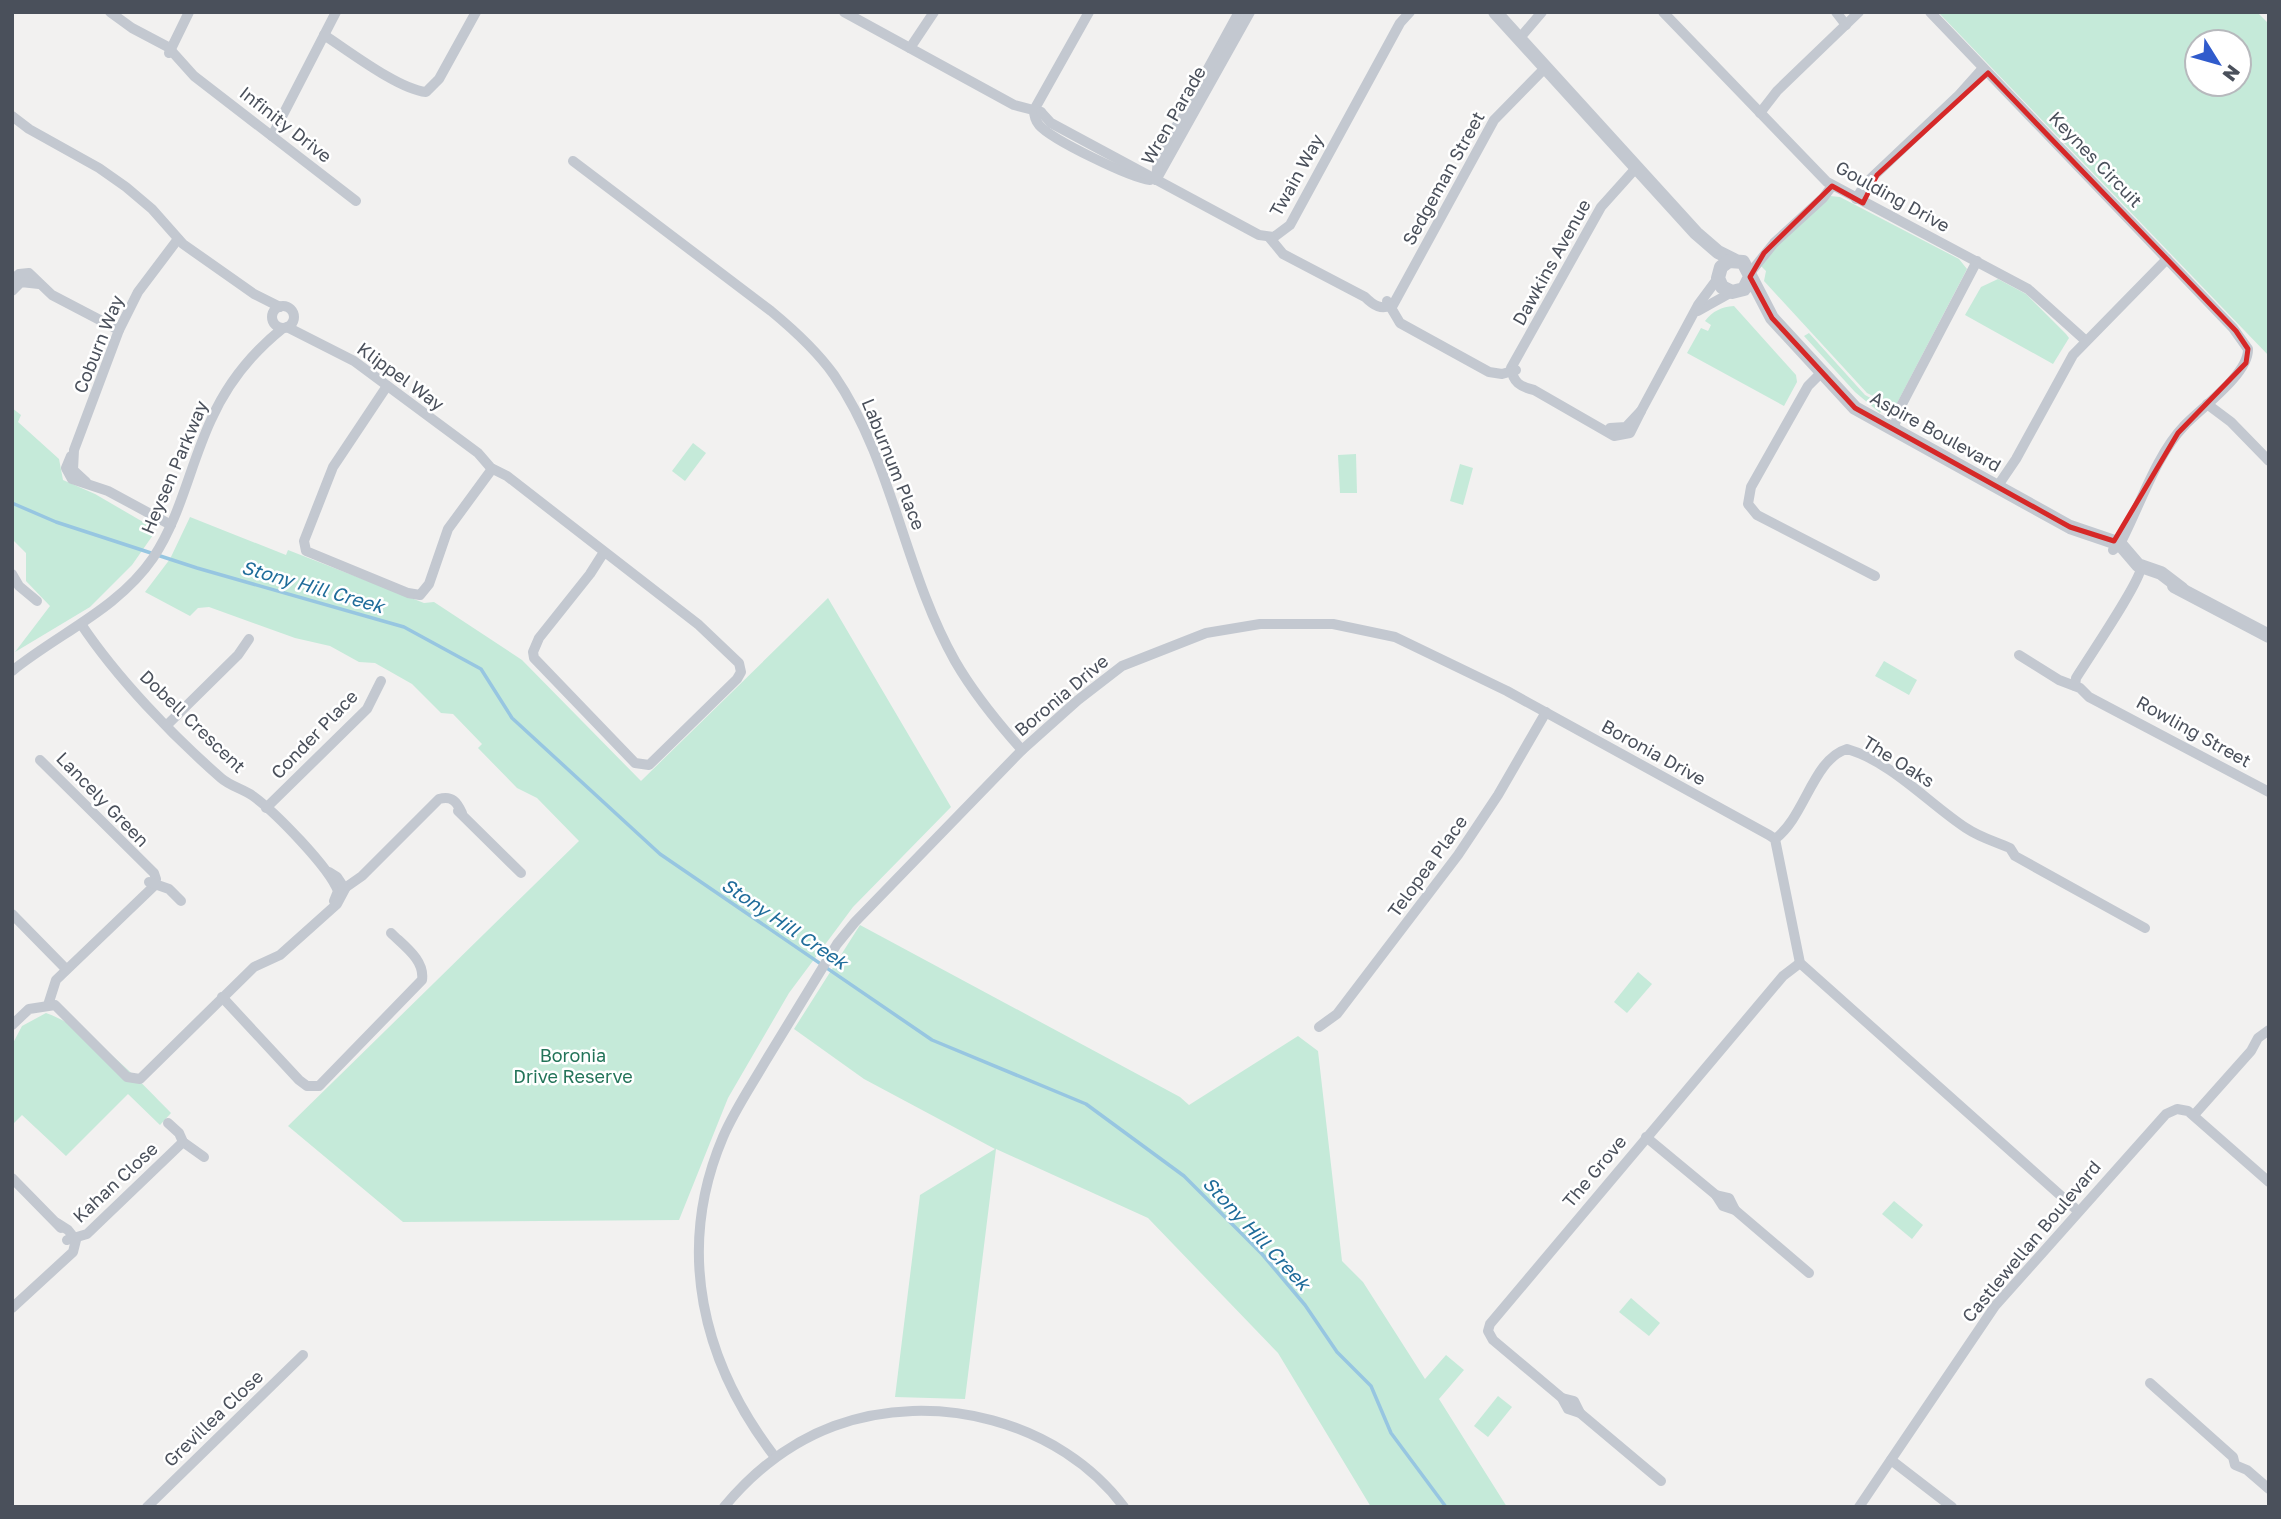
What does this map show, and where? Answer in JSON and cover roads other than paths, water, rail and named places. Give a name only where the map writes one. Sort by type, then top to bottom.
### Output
[{"type":"street","name":"Infinity Drive","points":[[110,12],[132,28],[144,42],[166,50],[194,76],[356,201]]},
{"type":"street","points":[[268,133],[336,12]]},
{"type":"street","points":[[322,39],[413,89],[428,91],[439,79],[476,12]]},
{"type":"street","points":[[844,12],[1014,105],[1038,111],[1089,12]]},
{"type":"street","points":[[913,50],[934,12]]},
{"type":"street","name":"Wren Parade","points":[[1156,180],[1158,160],[1239,12]]},
{"type":"street","name":"Wren Parade","points":[[1156,180],[1250,12]]},
{"type":"street","name":"Twain Way","points":[[1038,111],[1038,124],[1044,130],[1131,177],[1156,180],[1274,237],[1290,225],[1400,23],[1409,12]]},
{"type":"street","points":[[1495,12],[1696,233],[1718,252],[1737,260],[1750,275]]},
{"type":"street","name":"Goulding Drive","points":[[1663,12],[1830,184],[2033,292],[2083,343]]},
{"type":"street","points":[[1757,110],[1850,17],[1836,12]]},
{"type":"street","name":"Keynes Circuit","points":[[1930,12],[2236,331],[2250,341],[2255,355],[2249,367],[2236,376],[2178,433],[2116,545]]},
{"type":"street","points":[[1516,36],[1541,13]]},
{"type":"street","points":[[166,50],[186,18]]},
{"type":"street","name":"Sedgeman Street","points":[[1388,303],[1400,298],[1403,285],[1491,125],[1547,70]]},
{"type":"street","points":[[1860,201],[1865,184],[1986,70]]},
{"type":"street","points":[[12,116],[29,130],[99,168],[127,187],[180,242],[254,294],[282,320]]},
{"type":"street","name":"Laburnum Place","points":[[573,161],[771,311],[799,335],[834,375],[862,424],[954,659],[986,710],[1022,750]]},
{"type":"street","name":"Dawkins Avenue","points":[[1515,370],[1522,351],[1601,207],[1638,171]]},
{"type":"street","points":[[1693,317],[1706,304],[1747,286],[1750,275],[1773,243],[1814,204],[1830,184]]},
{"type":"street","points":[[1696,233],[1723,287],[1733,292]]},
{"type":"street","points":[[1274,237],[1292,257],[1377,306],[1388,303],[1396,318],[1406,327],[1489,372],[1515,370],[1534,390],[1600,425],[1621,429],[1641,411],[1724,263],[1737,260],[1773,243]]},
{"type":"street","name":"Coburn Way","points":[[172,521],[86,482],[74,470],[74,450],[138,292],[180,242]]},
{"type":"street","points":[[2000,489],[2070,359],[2083,343],[2169,261]]},
{"type":"street","points":[[1889,428],[1980,263]]},
{"type":"street","points":[[12,281],[24,272],[34,277],[64,303],[122,326]]},
{"type":"street","name":"Aspire Boulevard","points":[[1750,275],[1772,318]]},
{"type":"street","points":[[12,291],[21,282],[39,284]]},
{"type":"street","name":"Aspire Boulevard","points":[[1733,292],[1772,318],[1855,408],[2070,527],[2093,544],[2116,545],[2139,572],[2178,587],[2269,636]]},
{"type":"street","name":"Klippel Way","points":[[282,320],[354,360],[469,449],[490,472]]},
{"type":"street","name":"Heysen Parkway","points":[[12,671],[117,598],[146,567],[163,541],[211,420],[226,391],[282,320]]},
{"type":"street","points":[[1824,376],[1802,400],[1759,478],[1755,502],[1771,519],[1875,576]]},
{"type":"street","points":[[389,387],[333,467],[303,545],[306,551],[398,587],[419,587],[432,570],[447,529],[490,472],[513,483],[606,553],[699,625],[723,649],[734,669],[727,687],[649,765],[635,763],[547,670],[538,651],[545,634],[606,553]]},
{"type":"street","points":[[2211,400],[2269,461]]},
{"type":"street","points":[[2078,681],[2139,572]]},
{"type":"street","points":[[12,574],[19,586],[37,601]]},
{"type":"street","name":"Dobell Crescent","points":[[83,622],[97,646],[167,725],[222,778],[249,793],[266,807],[329,872],[342,890]]},
{"type":"street","name":"Boronia Drive","points":[[775,1457],[752,1428],[727,1384],[710,1338],[698,1270],[709,1177],[724,1135],[837,944],[878,895],[1022,750],[1078,700],[1122,666],[1206,633],[1284,622],[1333,624],[1395,637],[1440,656],[1546,712],[1775,839]]},
{"type":"street","points":[[167,725],[238,656],[249,639]]},
{"type":"street","name":"Rowling Street","points":[[2019,655],[2059,680],[2078,681],[2090,697],[2269,792]]},
{"type":"street","name":"Conder Place","points":[[266,807],[367,709],[381,681]]},
{"type":"street","name":"Telopea Place","points":[[1319,1027],[1337,1014],[1458,855],[1498,795],[1546,712]]},
{"type":"street","name":"The Oaks","points":[[1775,839],[1791,825],[1829,758],[1847,749],[1889,771],[1966,828],[1996,845],[2000,853],[2015,856],[2145,928]]},
{"type":"street","name":"Lancely Green","points":[[40,760],[141,862],[152,883]]},
{"type":"street","points":[[12,1025],[29,1009],[48,1004],[61,1009],[117,1065],[138,1073],[161,1058],[254,967],[280,956],[326,912],[342,890],[427,813],[447,805],[462,813],[521,873]]},
{"type":"street","points":[[1775,839],[1800,963],[2078,1211]]},
{"type":"street","points":[[48,1004],[55,980],[138,900],[152,883],[169,889],[181,901]]},
{"type":"street","points":[[12,914],[66,969]]},
{"type":"street","points":[[222,997],[295,1071],[314,1080],[329,1074],[422,980],[423,970],[418,961],[391,933]]},
{"type":"street","name":"The Grove","points":[[1661,1481],[1580,1413],[1568,1409],[1562,1398],[1493,1340],[1488,1331],[1490,1324],[1646,1137],[1783,976],[1800,963]]},
{"type":"street","points":[[2269,1032],[2264,1043],[2251,1051],[2194,1115],[2269,1182]]},
{"type":"street","name":"Castlewellan Boulevard","points":[[1859,1507],[1994,1306],[2166,1114],[2183,1109],[2194,1115]]},
{"type":"street","name":"Kahan Close","points":[[167,1122],[179,1133],[183,1142],[204,1157]]},
{"type":"street","points":[[1646,1137],[1716,1195],[1723,1206],[1735,1210],[1809,1273]]},
{"type":"street","name":"Kahan Close","points":[[71,1240],[87,1234],[183,1142]]},
{"type":"street","points":[[12,1178],[71,1240],[57,1265],[12,1308]]},
{"type":"street","name":"Grevillea Close","points":[[147,1507],[303,1355]]},
{"type":"street","points":[[2150,1383],[2233,1457],[2235,1465],[2247,1469],[2269,1489]]},
{"type":"street","points":[[724,1507],[740,1487],[775,1457],[833,1426],[869,1416],[943,1411],[1012,1426],[1038,1437],[1102,1481],[1124,1507]]},
{"type":"street","points":[[1891,1460],[1952,1507]]},
{"type":"waterway","name":"Stony Hill Creek","points":[[12,503],[56,522],[197,568],[404,627],[481,669],[512,718],[660,854],[932,1040],[1086,1104],[1184,1176],[1262,1254],[1305,1305],[1337,1352],[1371,1386],[1391,1433],[1446,1507]]},
{"type":"park label","name":"Boronia Drive Reserve","points":[[573,1065]]}]
